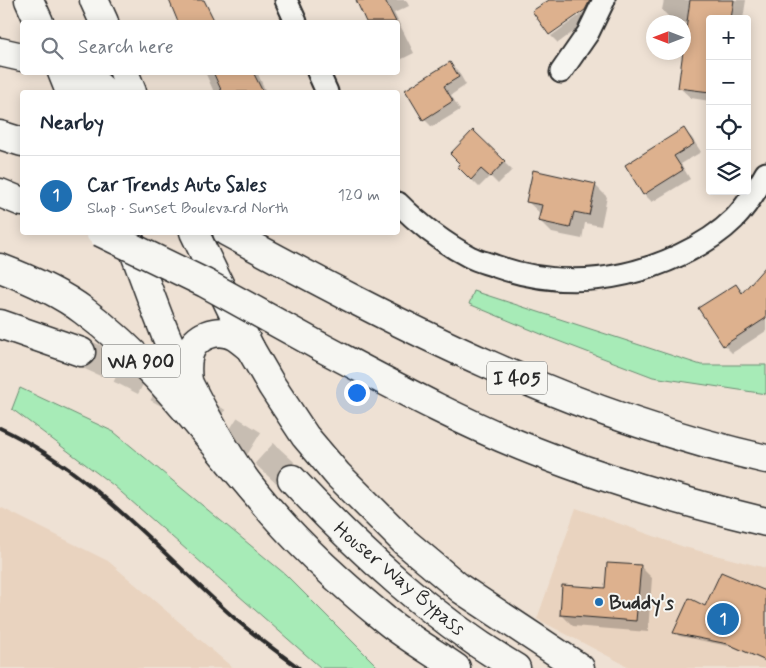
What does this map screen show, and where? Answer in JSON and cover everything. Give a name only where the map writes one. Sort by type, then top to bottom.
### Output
[{"type":"main road","points":[[29,0],[39,20]]},
{"type":"main road","points":[[94,0],[103,20]]},
{"type":"main road","points":[[0,52],[20,57]]},
{"type":"main road","points":[[63,75],[69,90]]},
{"type":"main road","points":[[85,75],[103,90]]},
{"type":"main road","points":[[125,75],[131,90]]},
{"type":"main road","points":[[0,193],[20,201]]},
{"type":"main road","points":[[106,235],[205,283],[414,396],[533,451],[683,501],[766,522]]},
{"type":"main road","points":[[127,235],[169,343],[188,384],[253,490]]},
{"type":"main road","points":[[195,235],[250,348],[272,386],[305,436],[338,475],[405,542],[461,590],[580,668]]},
{"type":"main road","name":"I 405","points":[[232,235],[360,304],[508,374],[592,408],[657,430],[732,452],[766,459]]},
{"type":"main road","name":"WA 900","points":[[0,268],[33,280],[83,310],[111,332],[148,368],[253,490],[295,537],[328,570],[388,622],[456,668]]},
{"type":"main road","points":[[0,324],[81,352]]},
{"type":"main road","points":[[188,384],[187,367],[189,353],[195,343],[203,336],[213,332],[223,332],[234,336],[250,348]]},
{"type":"main road","name":"Houser Way Bypass","points":[[292,479],[356,544],[410,593],[454,627],[516,668]]},
{"type":"street","points":[[286,0],[295,20]]},
{"type":"street","points":[[561,72],[588,33],[604,0]]},
{"type":"street","points":[[320,75],[327,90]]},
{"type":"street","points":[[400,205],[432,234],[471,258],[520,274],[568,280],[611,278],[655,266],[694,248],[734,219],[752,197],[766,172]]},
{"type":"shaded area","points":[[0,507],[108,561],[233,668],[0,668]]},
{"type":"shaded area","points":[[576,508],[684,547],[766,568],[766,668],[631,668],[537,619]]},
{"type":"green space","points":[[474,291],[701,365],[766,365],[766,394],[653,377],[553,339],[469,304]]},
{"type":"green space","points":[[20,388],[114,432],[285,574],[379,668],[321,668],[113,485],[12,409]]},
{"type":"building","points":[[169,0],[204,0],[214,20],[177,20]]},
{"type":"building","points":[[356,0],[385,0],[395,20],[365,20]]},
{"type":"building","points":[[549,0],[590,0],[585,10],[549,35],[532,11]]},
{"type":"building","points":[[690,0],[734,0],[732,15],[706,15],[706,92],[678,88],[682,60],[691,60],[691,15],[688,15]]},
{"type":"building","points":[[450,62],[459,77],[444,86],[453,101],[423,120],[405,90]]},
{"type":"building","points":[[214,75],[254,75],[262,90],[221,90]]},
{"type":"building","points":[[684,128],[694,144],[674,156],[683,170],[643,195],[625,165]]},
{"type":"building","points":[[473,130],[505,161],[490,177],[481,169],[471,180],[458,167],[460,164],[450,154]]},
{"type":"building","points":[[533,170],[596,184],[589,215],[574,212],[570,228],[538,221],[542,205],[526,202]]},
{"type":"building","points":[[766,266],[766,318],[723,346],[698,308],[736,284],[742,293]]},
{"type":"building","name":"Buddy's","points":[[607,563],[641,565],[636,621],[560,615],[562,585],[605,588]]},
{"type":"building","points":[[721,572],[766,591],[766,661],[728,644],[673,633],[689,598],[705,606]]},
{"type":"tunnel","points":[[81,352],[126,372],[194,407],[255,445],[292,479]]},
{"type":"railway","points":[[0,428],[34,446],[66,467],[97,491],[239,622],[299,668]]},
{"type":"place","name":"Buddy's","points":[[599,602]]},
{"type":"place","name":"Car Trends Auto Sales","points":[[723,619]]}]
